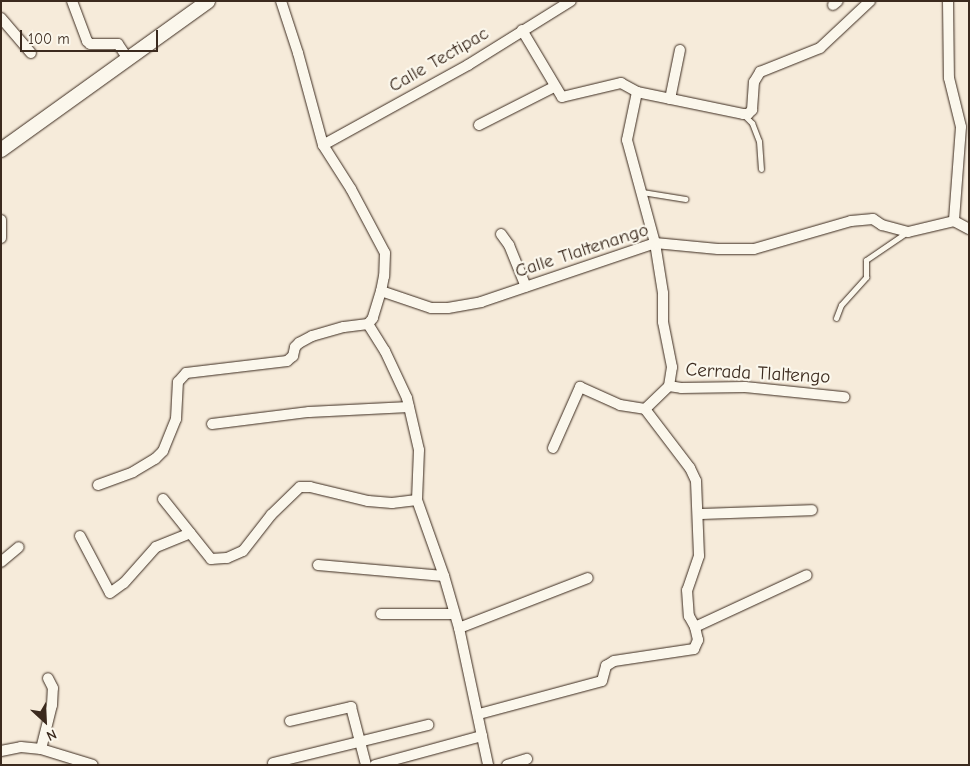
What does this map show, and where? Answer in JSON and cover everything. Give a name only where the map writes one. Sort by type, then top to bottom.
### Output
[{"type":"main road","points":[[1,150],[208,1]]},
{"type":"street","points":[[72,1],[86,41],[90,44],[118,44],[128,59]]},
{"type":"street","name":"Calle Tectipac","points":[[323,145],[468,65],[571,1]]},
{"type":"street","points":[[522,30],[554,87],[562,97],[621,83],[638,92],[746,114],[754,104],[754,78],[760,72],[820,48],[870,1]]},
{"type":"street","points":[[948,1],[949,78],[961,127],[954,221],[969,228]]},
{"type":"street","points":[[98,485],[133,472],[150,462],[163,451],[176,419],[178,382],[186,372],[287,361],[294,356],[296,346],[312,336],[344,327],[368,324],[373,318],[384,276],[385,253],[351,189],[323,145],[285,3]]},
{"type":"street","points":[[1,18],[31,53]]},
{"type":"street","points":[[670,99],[680,50]]},
{"type":"street","points":[[479,125],[554,87]]},
{"type":"street","points":[[638,92],[627,140],[655,243],[663,293],[663,322],[672,367],[669,386],[645,409]]},
{"type":"street","name":"Calle Tlaltenango","points":[[381,291],[431,308],[448,308],[481,302],[655,243],[718,249],[754,249],[851,220],[873,219],[882,225],[908,232],[954,221]]},
{"type":"street","points":[[1,220],[1,238]]},
{"type":"street","points":[[501,234],[509,245],[526,287]]},
{"type":"street","points":[[368,324],[400,380],[409,407],[419,450],[417,500],[444,576],[459,628],[488,765]]},
{"type":"street","name":"Cerrada Tlaltengo","points":[[669,386],[745,387],[844,397]]},
{"type":"street","points":[[478,714],[602,682],[606,666],[614,661],[694,649],[698,640],[695,628],[688,616],[687,590],[699,556],[699,514],[696,481],[690,468],[645,409],[620,405],[584,387],[580,387],[553,448]]},
{"type":"street","points":[[212,424],[309,412],[409,407]]},
{"type":"street","points":[[163,499],[211,559],[227,558],[243,551],[271,515],[300,487],[310,487],[368,501],[392,503],[417,500]]},
{"type":"street","points":[[699,514],[812,510]]},
{"type":"street","points":[[80,536],[110,593],[124,582],[156,547],[190,533]]},
{"type":"street","points":[[1,562],[19,547]]},
{"type":"street","points":[[318,566],[444,576]]},
{"type":"street","points":[[695,628],[808,576]]},
{"type":"street","points":[[459,628],[588,578]]},
{"type":"street","points":[[381,614],[454,614]]},
{"type":"street","points":[[42,748],[52,705],[53,688],[48,678]]},
{"type":"street","points":[[290,721],[351,707],[366,765]]},
{"type":"street","points":[[273,763],[428,725]]},
{"type":"street","points":[[375,765],[482,736]]},
{"type":"street","points":[[1,751],[21,747],[42,748],[93,765]]},
{"type":"street","points":[[507,765],[527,759]]},
{"type":"lane","points":[[746,114],[752,123],[759,141],[761,169]]},
{"type":"lane","points":[[642,192],[685,199]]},
{"type":"lane","points":[[836,318],[841,305],[866,277],[866,260],[908,232]]}]
